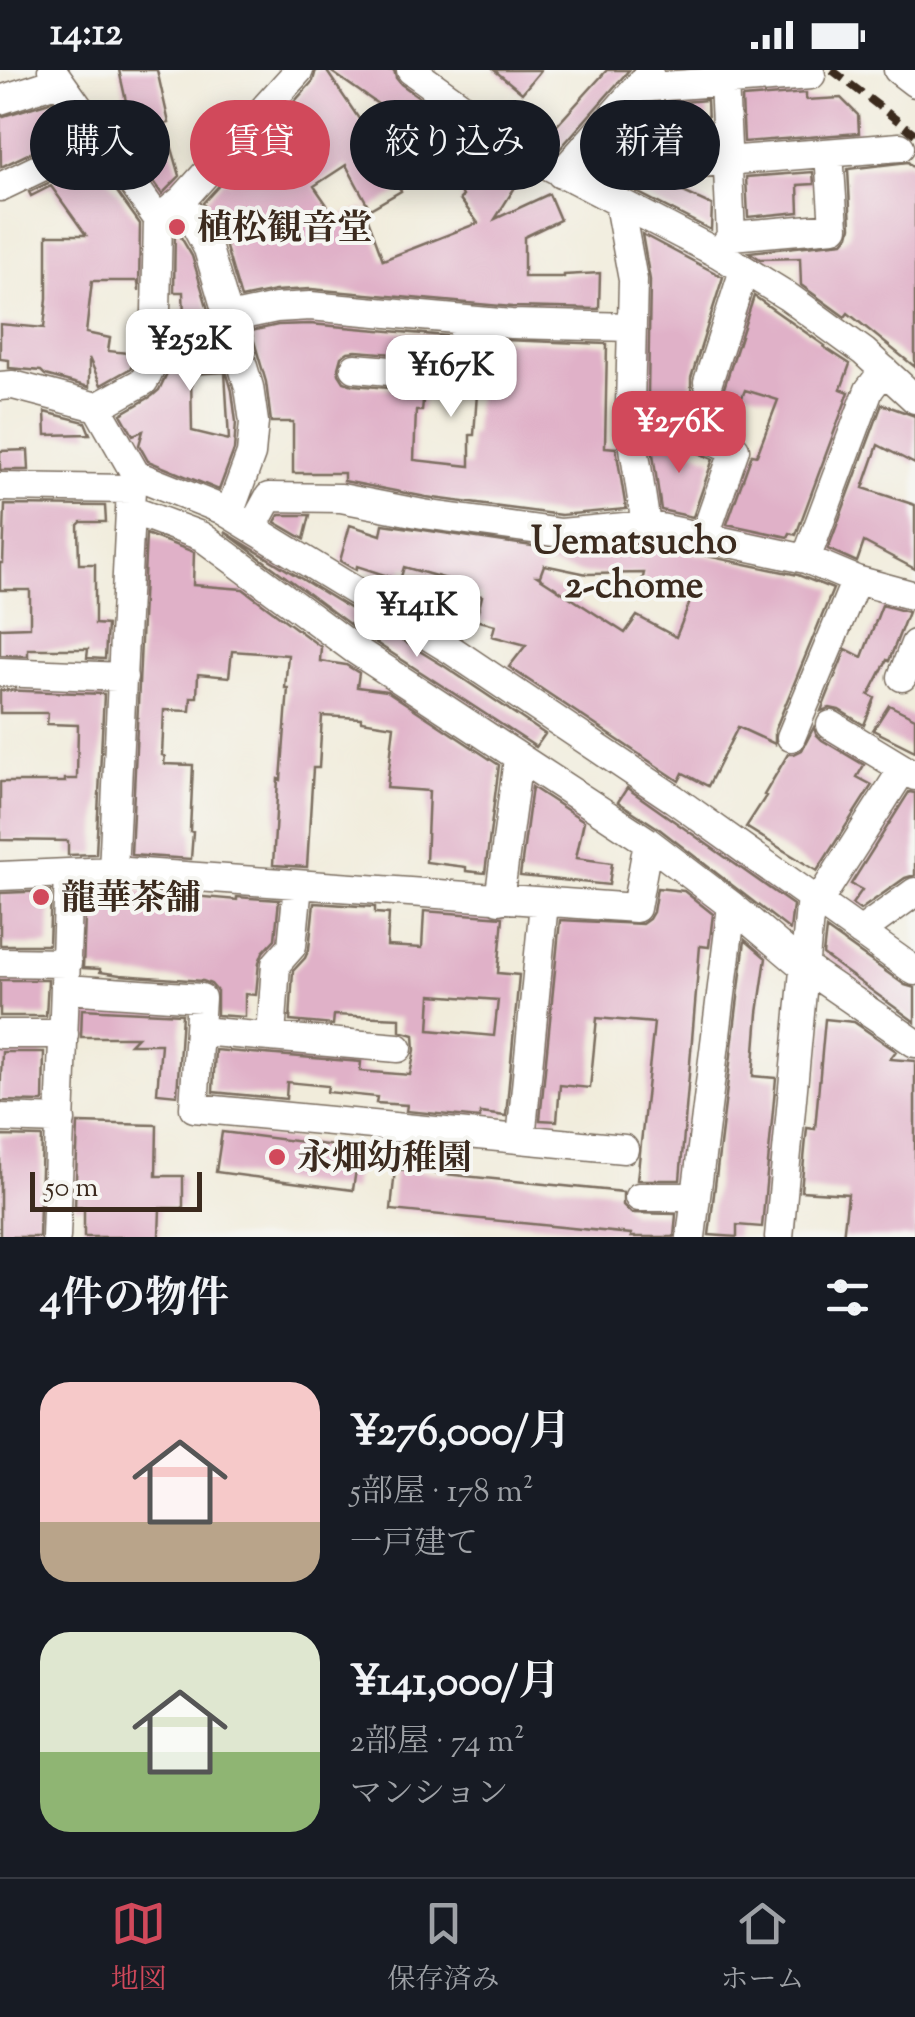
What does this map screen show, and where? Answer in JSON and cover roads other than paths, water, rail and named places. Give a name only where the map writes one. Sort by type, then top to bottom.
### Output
[{"type":"street","points":[[158,219],[182,200],[299,70]]},
{"type":"street","points":[[411,70],[561,174],[619,204],[724,245],[744,270],[864,352],[915,400]]},
{"type":"street","points":[[898,70],[915,83]]},
{"type":"street","points":[[561,174],[644,79],[724,81],[811,75]]},
{"type":"street","points":[[0,100],[55,76],[72,100]]},
{"type":"street","points":[[724,81],[724,245]]},
{"type":"street","points":[[561,174],[900,147]]},
{"type":"street","points":[[724,245],[834,227],[829,152]]},
{"type":"street","points":[[0,186],[30,172]]},
{"type":"street","points":[[0,386],[97,406],[144,381],[155,358],[158,219],[137,190]]},
{"type":"street","points":[[182,200],[208,248],[249,387],[254,422],[241,521]]},
{"type":"street","points":[[619,204],[633,280],[630,406],[646,526]]},
{"type":"street","points":[[708,382],[744,270]]},
{"type":"street","points":[[228,318],[310,306],[511,324],[632,327]]},
{"type":"street","points":[[356,368],[461,376],[465,320]]},
{"type":"street","points":[[806,559],[869,390],[884,370]]},
{"type":"street","points":[[97,406],[133,491],[114,872]]},
{"type":"street","points":[[630,406],[735,449],[704,538]]},
{"type":"street","points":[[0,487],[133,491],[221,508],[453,651],[674,798],[915,971]]},
{"type":"street","points":[[133,491],[354,649],[648,842],[802,966],[915,1043]]},
{"type":"street","points":[[241,521],[269,497],[341,498],[561,534],[646,526],[806,559],[856,580],[915,596]]},
{"type":"street","points":[[792,737],[856,580]]},
{"type":"street","points":[[902,677],[915,644]]},
{"type":"street","points":[[0,672],[123,677]]},
{"type":"street","points":[[778,1237],[802,966],[814,899],[909,772],[831,725]]},
{"type":"street","points":[[499,900],[518,759]]},
{"type":"street","points":[[0,876],[114,872],[636,908],[648,842]]},
{"type":"street","points":[[56,1237],[69,874]]},
{"type":"street","points":[[271,1037],[276,964],[292,946],[298,885]]},
{"type":"street","points":[[860,932],[915,892]]},
{"type":"street","points":[[521,1139],[544,903]]},
{"type":"street","points":[[691,1237],[732,906]]},
{"type":"street","points":[[0,962],[201,998],[194,1108],[624,1149]]},
{"type":"street","points":[[199,1030],[398,1048]]},
{"type":"street","points":[[0,1034],[64,1034]]},
{"type":"street","points":[[0,1118],[60,1120]]},
{"type":"street","points":[[638,1198],[695,1197]]},
{"type":"railway","points":[[832,70],[915,134]]},
{"type":"place","name":"植松観音堂","points":[[177,227]]},
{"type":"place","name":"龍華茶舗","points":[[41,897]]},
{"type":"place","name":"永畑幼稚園","points":[[277,1157]]},
{"type":"district","name":"Uematsucho 2-chome","points":[[634,562]]}]
